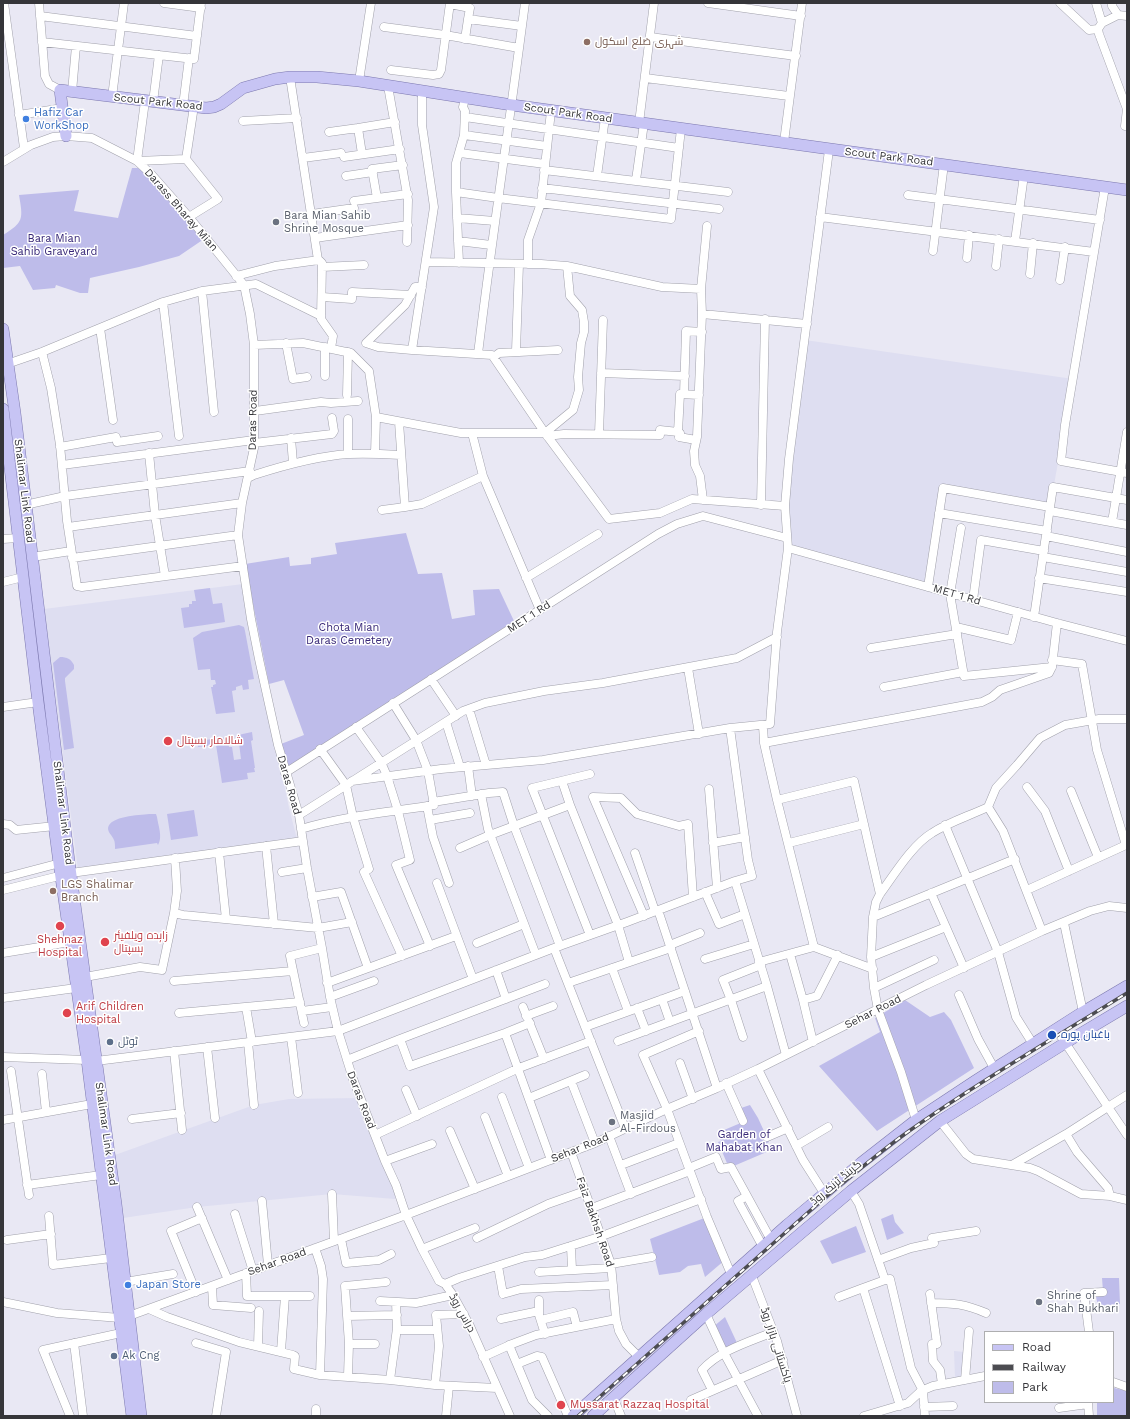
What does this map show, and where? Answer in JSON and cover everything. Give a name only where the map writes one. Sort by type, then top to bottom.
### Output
[{"type":"main road","name":"Scout Park Road","points":[[60,90],[206,108],[214,107],[243,88],[275,79],[290,77],[317,77],[359,81],[551,111],[1127,190]]},
{"type":"main road","points":[[60,90],[66,136]]},
{"type":"main road","name":"Shalimar Link Road","points":[[3,329],[6,365],[32,557],[37,644],[38,702],[54,826],[64,862]]},
{"type":"main road","name":"Shalimar Link Road","points":[[3,413],[23,577],[37,644],[64,862],[85,977],[92,1060],[110,1205],[125,1282],[124,1317],[121,1333],[132,1416]]},
{"type":"main road","name":"Shalimar Link Road","points":[[66,874],[70,942],[76,988],[92,1060],[92,1104],[101,1175],[110,1205],[111,1258],[124,1317],[141,1416]]},
{"type":"main road","name":"گرینڈ ٹرنک روڈ","points":[[573,1416],[731,1274],[824,1193],[916,1120],[994,1068],[1127,986]]},
{"type":"main road","name":"گرینڈ ٹرنک روڈ","points":[[594,1416],[706,1314],[851,1191],[940,1121],[1127,1006]]},
{"type":"street","points":[[4,3],[24,148]]},
{"type":"street","points":[[39,3],[44,76],[49,84],[60,90]]},
{"type":"street","points":[[112,97],[124,3]]},
{"type":"street","points":[[42,42],[194,59],[201,6],[164,3]]},
{"type":"street","points":[[359,81],[370,3]]},
{"type":"street","points":[[478,354],[488,263],[507,141],[525,3]]},
{"type":"street","points":[[636,180],[641,142],[644,78],[654,3]]},
{"type":"street","points":[[708,3],[801,16]]},
{"type":"street","points":[[784,142],[802,3]]},
{"type":"street","points":[[1060,3],[1089,30],[1100,26],[1118,15],[1127,16]]},
{"type":"street","points":[[1096,3],[1100,26],[1127,109],[1125,126]]},
{"type":"street","points":[[1112,3],[1112,6],[1118,15]]},
{"type":"street","points":[[391,70],[433,75],[439,74],[441,70],[450,4],[470,8],[465,39]]},
{"type":"street","points":[[40,16],[197,36]]},
{"type":"street","points":[[468,19],[522,26]]},
{"type":"street","points":[[384,27],[445,35],[519,48]]},
{"type":"street","points":[[650,37],[796,56]]},
{"type":"street","points":[[72,92],[76,46]]},
{"type":"street","points":[[159,55],[137,161],[186,159]]},
{"type":"street","points":[[189,58],[186,159],[218,199],[189,217]]},
{"type":"street","points":[[290,77],[320,264],[322,297],[321,319],[333,336],[328,348],[325,376]]},
{"type":"street","points":[[644,78],[789,96]]},
{"type":"street","points":[[388,86],[408,194],[407,242]]},
{"type":"street","points":[[412,350],[434,207],[422,125],[422,91]]},
{"type":"street","points":[[459,263],[456,163],[460,154],[464,135],[465,111],[463,107],[465,98]]},
{"type":"street","points":[[19,115],[63,108]]},
{"type":"street","points":[[528,264],[528,240],[541,203],[551,111]]},
{"type":"street","points":[[465,117],[679,148]]},
{"type":"street","points":[[243,121],[297,118]]},
{"type":"street","points":[[597,176],[605,118]]},
{"type":"street","points":[[329,132],[395,122]]},
{"type":"street","points":[[358,128],[362,154]]},
{"type":"street","points":[[456,192],[671,219],[681,128]]},
{"type":"street","points":[[464,135],[547,146]]},
{"type":"street","name":"Darass Bharay Mian","points":[[3,162],[24,148],[53,137],[66,136],[92,138],[137,161],[151,174],[189,217],[240,280]]},
{"type":"street","points":[[303,158],[362,154],[400,149]]},
{"type":"street","points":[[349,783],[387,776],[428,771],[543,760],[730,728],[770,724],[777,637],[788,548],[785,506],[789,460],[829,150]]},
{"type":"street","points":[[460,154],[504,159],[597,176],[728,192]]},
{"type":"street","points":[[933,251],[944,164]]},
{"type":"street","points":[[377,198],[372,169],[403,165]]},
{"type":"street","points":[[346,176],[373,172]]},
{"type":"street","points":[[1014,241],[1024,175]]},
{"type":"street","points":[[1105,187],[1068,409],[1061,461],[1124,472]]},
{"type":"street","points":[[542,188],[719,209]]},
{"type":"street","points":[[312,214],[354,205],[377,198],[408,194]]},
{"type":"street","points":[[908,195],[1100,220]]},
{"type":"street","points":[[820,217],[1065,247],[1094,252]]},
{"type":"street","points":[[457,218],[495,221]]},
{"type":"street","points":[[315,238],[408,225]]},
{"type":"street","points":[[703,500],[700,476],[695,465],[694,451],[696,440],[702,332],[701,289],[707,226]]},
{"type":"street","points":[[967,258],[969,236]]},
{"type":"street","points":[[996,266],[999,239]]},
{"type":"street","points":[[458,241],[491,245]]},
{"type":"street","points":[[1030,274],[1033,244]]},
{"type":"street","points":[[1060,280],[1065,247]]},
{"type":"street","points":[[426,262],[567,266],[662,287],[701,289]]},
{"type":"street","points":[[6,365],[42,352],[163,302],[240,280],[275,266],[320,264],[364,265]]},
{"type":"street","points":[[516,351],[519,264]]},
{"type":"street","points":[[546,434],[572,410],[579,390],[578,377],[584,322],[582,310],[570,296],[567,266]]},
{"type":"street","points":[[240,280],[256,284],[321,316]]},
{"type":"street","name":"Daras Road","points":[[240,280],[250,314],[254,344],[254,441],[249,475],[242,503],[238,535],[251,619],[285,773],[299,815],[327,983],[338,1031],[346,1060],[385,1161],[396,1185],[406,1215]]},
{"type":"street","points":[[422,287],[415,287],[405,305],[366,343],[378,347],[492,355],[546,434],[609,519],[660,513],[692,499],[785,506]]},
{"type":"street","points":[[202,291],[214,412]]},
{"type":"street","points":[[322,297],[352,299],[352,292],[411,295]]},
{"type":"street","points":[[163,302],[179,436]]},
{"type":"street","points":[[702,314],[807,324]]},
{"type":"street","points":[[599,434],[603,320]]},
{"type":"street","points":[[761,504],[765,320]]},
{"type":"street","points":[[100,328],[113,420]]},
{"type":"street","points":[[684,394],[686,331],[702,332]]},
{"type":"street","points":[[286,343],[293,379],[307,377]]},
{"type":"street","points":[[254,344],[303,343],[351,353],[369,371],[376,417],[375,454]]},
{"type":"street","points":[[494,357],[499,353],[516,351],[558,350]]},
{"type":"street","points":[[42,352],[51,388],[60,448],[68,527],[77,586],[82,588],[243,566]]},
{"type":"street","points":[[347,395],[348,352]]},
{"type":"street","points":[[601,373],[685,376]]},
{"type":"street","points":[[696,440],[679,437],[680,394],[699,395]]},
{"type":"street","points":[[255,411],[321,402],[331,403],[358,401]]},
{"type":"street","points":[[376,417],[461,434],[660,435],[660,430],[678,432]]},
{"type":"street","points":[[62,465],[148,453],[332,434],[334,431],[332,418]]},
{"type":"street","points":[[348,419],[348,454]]},
{"type":"street","points":[[399,422],[406,507]]},
{"type":"street","points":[[1112,522],[1116,498],[1124,472],[1127,432]]},
{"type":"street","points":[[472,433],[483,476],[540,610]]},
{"type":"street","points":[[60,448],[116,438],[117,442],[158,436]]},
{"type":"street","points":[[290,438],[293,463]]},
{"type":"street","points":[[148,453],[155,515],[165,576]]},
{"type":"street","points":[[25,505],[65,496],[152,484],[254,475],[293,463],[348,454],[402,454]]},
{"type":"street","points":[[382,510],[422,504],[483,476]]},
{"type":"street","points":[[1034,617],[1053,487],[1127,500]]},
{"type":"street","points":[[928,587],[943,488],[1127,525]]},
{"type":"street","points":[[68,527],[242,503]]},
{"type":"street","points":[[939,512],[1046,533],[1127,552]]},
{"type":"street","name":"MET 1 Rd","points":[[285,773],[320,749],[658,534],[692,518],[703,516],[787,538]]},
{"type":"street","points":[[961,528],[950,594],[964,676],[1052,664],[1082,664],[1097,750],[1126,844],[1027,890]]},
{"type":"street","points":[[526,578],[598,534]]},
{"type":"street","points":[[32,557],[72,555],[160,546],[238,535]]},
{"type":"street","points":[[3,539],[18,538]]},
{"type":"street","points":[[973,600],[981,540],[1127,572]]},
{"type":"street","name":"MET 1 Rd","points":[[788,548],[950,594],[1127,641]]},
{"type":"street","points":[[3,582],[23,577]]},
{"type":"street","points":[[1040,578],[1127,592]]},
{"type":"street","points":[[871,648],[956,631],[1011,640],[1018,612]]},
{"type":"street","points":[[764,743],[982,702],[992,697],[1000,690],[1049,673],[1052,664],[1058,623]]},
{"type":"street","points":[[299,815],[416,740],[469,709],[486,703],[544,692],[603,683],[738,658],[777,637]]},
{"type":"street","points":[[688,668],[699,734]]},
{"type":"street","points":[[884,687],[963,672]]},
{"type":"street","points":[[431,679],[456,716]]},
{"type":"street","points":[[3,707],[38,702]]},
{"type":"street","points":[[393,703],[416,740],[428,771],[430,820],[433,837],[449,883]]},
{"type":"street","points":[[469,709],[486,765]]},
{"type":"street","points":[[916,1120],[901,1072],[878,1010],[874,988],[871,957],[872,917],[880,894],[919,843],[930,834],[945,825],[988,807],[996,788],[1017,766],[1040,738],[1065,725],[1092,720],[1127,719]]},
{"type":"street","points":[[446,722],[477,795],[490,835],[536,955]]},
{"type":"street","points":[[763,724],[764,743],[777,800],[814,947]]},
{"type":"street","points":[[356,727],[381,762],[387,776],[398,811],[410,860],[396,864],[430,946]]},
{"type":"street","points":[[3,1057],[92,1060],[338,1031],[557,947],[752,876],[748,860],[730,728]]},
{"type":"street","points":[[320,749],[349,783],[353,817],[369,870],[364,872],[402,956]]},
{"type":"street","points":[[590,774],[532,788],[590,935]]},
{"type":"street","points":[[562,781],[570,805],[618,925],[629,962]]},
{"type":"street","points":[[777,800],[854,781],[880,894]]},
{"type":"street","points":[[1027,787],[1045,811],[1069,871]]},
{"type":"street","points":[[708,789],[717,888]]},
{"type":"street","points":[[1071,791],[1098,857]]},
{"type":"street","points":[[301,829],[353,817],[398,811],[477,795],[503,792],[568,983],[625,1128]]},
{"type":"street","points":[[644,916],[593,797],[621,798],[637,814],[679,826],[688,824],[693,897]]},
{"type":"street","points":[[460,848],[570,805]]},
{"type":"street","points":[[988,807],[1003,830],[1042,931]]},
{"type":"street","points":[[430,820],[470,813]]},
{"type":"street","points":[[3,824],[10,825],[16,830],[54,826]]},
{"type":"street","points":[[788,843],[864,824]]},
{"type":"street","points":[[945,825],[998,952],[1016,1017],[1033,1044]]},
{"type":"street","points":[[713,843],[745,837]]},
{"type":"street","points":[[3,890],[66,874],[303,841]]},
{"type":"street","points":[[266,846],[274,924]]},
{"type":"street","points":[[219,852],[226,919]]},
{"type":"street","points":[[635,853],[670,946],[717,1088]]},
{"type":"street","points":[[85,977],[140,967],[162,970],[174,913],[177,890],[175,858]]},
{"type":"street","points":[[872,917],[1015,859]]},
{"type":"street","points":[[3,878],[64,862]]},
{"type":"street","points":[[282,872],[307,868]]},
{"type":"street","points":[[735,881],[786,1055]]},
{"type":"street","points":[[437,883],[473,979]]},
{"type":"street","points":[[312,897],[341,892],[368,968]]},
{"type":"street","points":[[705,892],[719,924],[745,914]]},
{"type":"street","points":[[932,893],[964,968]]},
{"type":"street","name":"Sehar Road","points":[[124,1317],[406,1215],[595,1143],[625,1128],[758,1069],[926,985],[1042,931],[1090,911],[1109,906],[1127,908]]},
{"type":"street","points":[[174,913],[318,928],[352,922]]},
{"type":"street","points":[[1064,923],[1083,1012]]},
{"type":"street","points":[[477,943],[524,924]]},
{"type":"street","points":[[871,957],[946,927]]},
{"type":"street","points":[[568,983],[629,962],[700,933]]},
{"type":"street","points":[[327,983],[456,936]]},
{"type":"street","points":[[3,953],[70,942]]},
{"type":"street","points":[[705,959],[754,944]]},
{"type":"street","points":[[743,1037],[723,980],[760,964],[814,947],[873,969]]},
{"type":"street","points":[[304,1023],[290,956],[322,948]]},
{"type":"street","points":[[790,954],[803,1000],[812,1042]]},
{"type":"street","points":[[803,1000],[817,996],[838,955]]},
{"type":"street","points":[[874,988],[934,960]]},
{"type":"street","points":[[612,968],[628,1011]]},
{"type":"street","points":[[496,970],[506,999]]},
{"type":"street","points":[[174,981],[293,971]]},
{"type":"street","points":[[330,997],[374,981]]},
{"type":"street","points":[[346,1060],[545,984]]},
{"type":"street","points":[[618,1041],[767,986]]},
{"type":"street","points":[[3,998],[76,988]]},
{"type":"street","points":[[585,1027],[685,990]]},
{"type":"street","points":[[959,995],[978,1039],[994,1068]]},
{"type":"street","points":[[662,999],[670,1022]]},
{"type":"street","points":[[179,1013],[300,1002]]},
{"type":"street","points":[[400,1039],[410,1066],[505,1033],[553,1006]]},
{"type":"street","points":[[246,1007],[254,1105]]},
{"type":"street","points":[[302,1012],[332,1007]]},
{"type":"street","points":[[523,1007],[544,1059]]},
{"type":"street","points":[[637,1008],[646,1031]]},
{"type":"street","points":[[1056,1029],[1127,1135]]},
{"type":"street","points":[[699,1032],[642,1055],[667,1109],[731,1274]]},
{"type":"street","points":[[505,1033],[519,1068],[551,1160]]},
{"type":"street","points":[[291,1037],[298,1093]]},
{"type":"street","points":[[375,1135],[519,1068],[591,1041]]},
{"type":"street","points":[[206,1047],[215,1118]]},
{"type":"street","points":[[174,1051],[182,1130]]},
{"type":"street","points":[[680,1063],[693,1099]]},
{"type":"street","points":[[758,1069],[803,1160],[824,1193]]},
{"type":"street","points":[[11,1070],[29,1195]]},
{"type":"street","points":[[42,1074],[46,1112]]},
{"type":"street","points":[[529,1098],[585,1075]]},
{"type":"street","points":[[571,1081],[595,1143]]},
{"type":"street","points":[[726,1083],[743,1121]]},
{"type":"street","points":[[406,1090],[417,1116]]},
{"type":"street","points":[[1012,1165],[1066,1134],[1127,1095]]},
{"type":"street","points":[[502,1097],[529,1168]]},
{"type":"street","points":[[3,1120],[92,1104]]},
{"type":"street","points":[[132,1119],[181,1113]]},
{"type":"street","points":[[485,1118],[508,1176]]},
{"type":"street","points":[[940,1121],[966,1154],[973,1160],[1012,1165],[1038,1171],[1081,1194],[1110,1196],[1127,1200]]},
{"type":"street","points":[[796,1146],[828,1126]]},
{"type":"street","points":[[767,1138],[788,1128]]},
{"type":"street","points":[[450,1131],[475,1189]]},
{"type":"street","points":[[1066,1134],[1078,1152],[1108,1188],[1110,1196]]},
{"type":"street","points":[[609,1136],[631,1194]]},
{"type":"street","points":[[621,1165],[679,1143]]},
{"type":"street","points":[[385,1161],[432,1144]]},
{"type":"street","name":"Faiz Bakhsh Road","points":[[571,1152],[602,1236],[611,1266],[616,1319],[619,1331],[626,1344],[639,1357]]},
{"type":"street","points":[[592,1208],[631,1194],[716,1158],[721,1169],[731,1167],[747,1196],[738,1201],[767,1244]]},
{"type":"street","points":[[27,1185],[101,1175]]},
{"type":"street","points":[[477,1238],[548,1204],[585,1190]]},
{"type":"street","points":[[851,1191],[859,1204],[885,1280]]},
{"type":"street","points":[[332,1194],[337,1240],[346,1263],[379,1260],[391,1254]]},
{"type":"street","points":[[445,1284],[459,1278],[525,1257],[542,1255],[602,1236],[701,1199]]},
{"type":"street","points":[[262,1200],[268,1265]]},
{"type":"street","points":[[197,1206],[228,1280]]},
{"type":"street","points":[[235,1214],[250,1272],[247,1296],[310,1296]]},
{"type":"street","name":"دراس روڈ","points":[[406,1215],[422,1250],[439,1281],[445,1284],[464,1314],[510,1416]]},
{"type":"street","points":[[49,1216],[53,1265],[111,1258]]},
{"type":"street","points":[[196,1292],[171,1231],[202,1218]]},
{"type":"street","points":[[422,1250],[475,1228]]},
{"type":"street","points":[[878,1260],[911,1248],[934,1243],[932,1238],[976,1231]]},
{"type":"street","points":[[7,1240],[51,1234]]},
{"type":"street","points":[[571,1246],[572,1270]]},
{"type":"street","points":[[315,1248],[321,1266],[323,1279],[320,1374]]},
{"type":"street","points":[[539,1272],[611,1266],[652,1257]]},
{"type":"street","points":[[498,1266],[503,1294],[521,1289],[613,1285]]},
{"type":"street","points":[[125,1282],[173,1274]]},
{"type":"street","name":"پاکستانی بازار روڈ","points":[[752,1276],[783,1360],[797,1416]]},
{"type":"street","points":[[839,1297],[890,1279],[911,1368],[923,1390],[925,1416]]},
{"type":"street","points":[[348,1376],[349,1344],[345,1286],[386,1282]]},
{"type":"street","points":[[212,1286],[213,1305],[251,1308]]},
{"type":"street","points":[[863,1288],[900,1406]]},
{"type":"street","points":[[1088,1331],[1084,1293],[1103,1292]]},
{"type":"street","points":[[930,1294],[937,1344],[932,1344],[933,1361],[940,1370],[942,1384]]},
{"type":"street","points":[[380,1301],[416,1303],[453,1295]]},
{"type":"street","points":[[281,1351],[284,1296]]},
{"type":"street","points":[[539,1300],[539,1311],[545,1334]]},
{"type":"street","points":[[3,1302],[57,1313],[124,1317]]},
{"type":"street","points":[[390,1380],[397,1330],[396,1302]]},
{"type":"street","points":[[931,1303],[952,1303],[969,1306],[986,1313]]},
{"type":"street","points":[[149,1309],[167,1318],[239,1342],[281,1351],[295,1356],[294,1369],[320,1374],[435,1385],[497,1388]]},
{"type":"street","points":[[258,1346],[259,1311]]},
{"type":"street","points":[[501,1319],[539,1311]]},
{"type":"street","points":[[541,1320],[573,1312],[577,1327]]},
{"type":"street","points":[[347,1316],[397,1314]]},
{"type":"street","points":[[435,1385],[439,1346],[436,1315],[464,1314]]},
{"type":"street","points":[[706,1314],[724,1353],[758,1416]]},
{"type":"street","points":[[483,1357],[536,1335],[616,1319]]},
{"type":"street","points":[[397,1330],[437,1330]]},
{"type":"street","points":[[712,1390],[702,1370],[708,1362],[724,1353],[773,1332]]},
{"type":"street","points":[[965,1380],[969,1332]]},
{"type":"street","points":[[70,1416],[43,1350],[121,1333]]},
{"type":"street","points":[[74,1343],[82,1416]]},
{"type":"street","points":[[196,1343],[226,1352],[216,1416]]},
{"type":"street","points":[[349,1344],[375,1344]]},
{"type":"street","points":[[509,1345],[532,1400],[548,1416]]},
{"type":"street","points":[[517,1364],[537,1356],[542,1357],[568,1416]]},
{"type":"street","points":[[691,1400],[783,1360]]},
{"type":"street","points":[[864,1416],[908,1403],[923,1390],[933,1386],[984,1376]]},
{"type":"street","points":[[1114,1382],[1127,1387]]},
{"type":"street","points":[[446,1416],[449,1386]]},
{"type":"street","points":[[614,1398],[621,1416]]},
{"type":"street","points":[[1059,1408],[1088,1403],[1089,1416]]},
{"type":"street","points":[[924,1406],[953,1406]]},
{"type":"shaded area","points":[[805,340],[1073,379],[1050,507],[943,488],[928,587],[788,548],[785,506]]},
{"type":"shaded area","name":"شالامار ہسپتال","points":[[243,584],[289,808],[297,839],[78,870],[44,609]]},
{"type":"shaded area","points":[[358,1098],[396,1185],[395,1199],[332,1194],[197,1207],[123,1218],[115,1155],[254,1105],[289,1099]]},
{"type":"shaded area","points":[[954,1351],[965,1352],[963,1377],[955,1378]]},
{"type":"green space","name":"Bara Mian Sahib Graveyard","points":[[132,168],[138,168],[146,174],[204,239],[179,256],[90,278],[88,293],[80,293],[56,285],[55,288],[33,290],[20,266],[3,268],[3,235],[15,227],[20,219],[21,210],[19,195],[79,190],[74,211],[118,218]]},
{"type":"green space","name":"Chota Mian Daras Cemetery","points":[[406,533],[418,574],[442,573],[452,619],[475,615],[473,590],[499,589],[514,621],[287,770],[281,744],[304,735],[284,680],[269,684],[245,564],[289,557],[290,566],[311,564],[311,558],[337,554],[335,543]]},
{"type":"green space","points":[[210,588],[213,604],[222,603],[225,622],[184,628],[181,608],[189,607],[189,604],[192,604],[192,601],[196,601],[194,590]]},
{"type":"green space","points":[[239,625],[244,627],[254,679],[248,680],[249,689],[243,690],[242,685],[236,687],[236,690],[232,691],[235,712],[216,714],[211,687],[216,684],[215,680],[211,680],[210,669],[198,670],[193,638],[202,632]]},
{"type":"green space","points":[[60,657],[65,657],[72,661],[74,665],[74,669],[65,678],[65,681],[74,748],[64,750],[53,663]]},
{"type":"green space","points":[[252,732],[253,740],[251,741],[255,772],[247,773],[248,779],[222,783],[216,745],[198,747],[197,741],[228,737],[229,747],[232,747],[234,760],[241,759],[238,735]]},
{"type":"green space","points":[[194,810],[198,836],[171,840],[167,814]]},
{"type":"green space","points":[[156,814],[157,817],[160,835],[158,845],[157,843],[115,849],[113,838],[108,830],[110,824],[126,817]]},
{"type":"green space","points":[[905,1000],[930,1017],[944,1012],[951,1020],[974,1068],[877,1131],[819,1066],[880,1032],[875,1018]]},
{"type":"green space","name":"Garden of Mahabat Khan","points":[[750,1105],[769,1142],[766,1144],[769,1151],[729,1168],[718,1142],[721,1141],[717,1133],[743,1122],[738,1109]]},
{"type":"green space","points":[[893,1214],[895,1222],[904,1233],[887,1240],[881,1219]]},
{"type":"green space","points":[[707,1217],[725,1260],[705,1277],[701,1264],[688,1266],[680,1272],[659,1275],[650,1239]]},
{"type":"green space","points":[[856,1226],[866,1252],[832,1264],[820,1241]]},
{"type":"green space","points":[[1102,1278],[1119,1278],[1120,1304],[1098,1306],[1095,1292],[1103,1291]]},
{"type":"green space","points":[[725,1317],[738,1345],[725,1352],[713,1327]]},
{"type":"green space","points":[[1114,1388],[1127,1391],[1127,1416],[1097,1416],[1097,1403],[1114,1403]]},
{"type":"railway","points":[[578,1416],[821,1201],[886,1148],[962,1095],[1127,993]]},
{"type":"place","name":"شہری ضلع اسکول","points":[[587,42]]},
{"type":"place","name":"Hafiz Car WorkShop","points":[[26,119]]},
{"type":"place","name":"Bara Mian Sahib Shrine Mosque","points":[[276,222]]},
{"type":"place","name":"شالامار ہسپتال","points":[[168,741]]},
{"type":"place","name":"LGS Shalimar Branch","points":[[53,891]]},
{"type":"place","name":"Shehnaz Hospital","points":[[60,926]]},
{"type":"place","name":"زاہدہ ویلفیئر ہسپتال","points":[[105,942]]},
{"type":"place","name":"Arif Children Hospital","points":[[67,1013]]},
{"type":"place","name":"باغبان پورہ","points":[[1052,1035]]},
{"type":"place","name":"ٹوٹل","points":[[110,1042]]},
{"type":"place","name":"Masjid Al-Firdous","points":[[612,1122]]},
{"type":"place","name":"Japan Store","points":[[128,1285]]},
{"type":"place","name":"Shrine of Shah Bukhari","points":[[1039,1302]]},
{"type":"place","name":"Ak Cng","points":[[114,1356]]},
{"type":"place","name":"Mussarat Razzaq Hospital","points":[[561,1405]]}]
